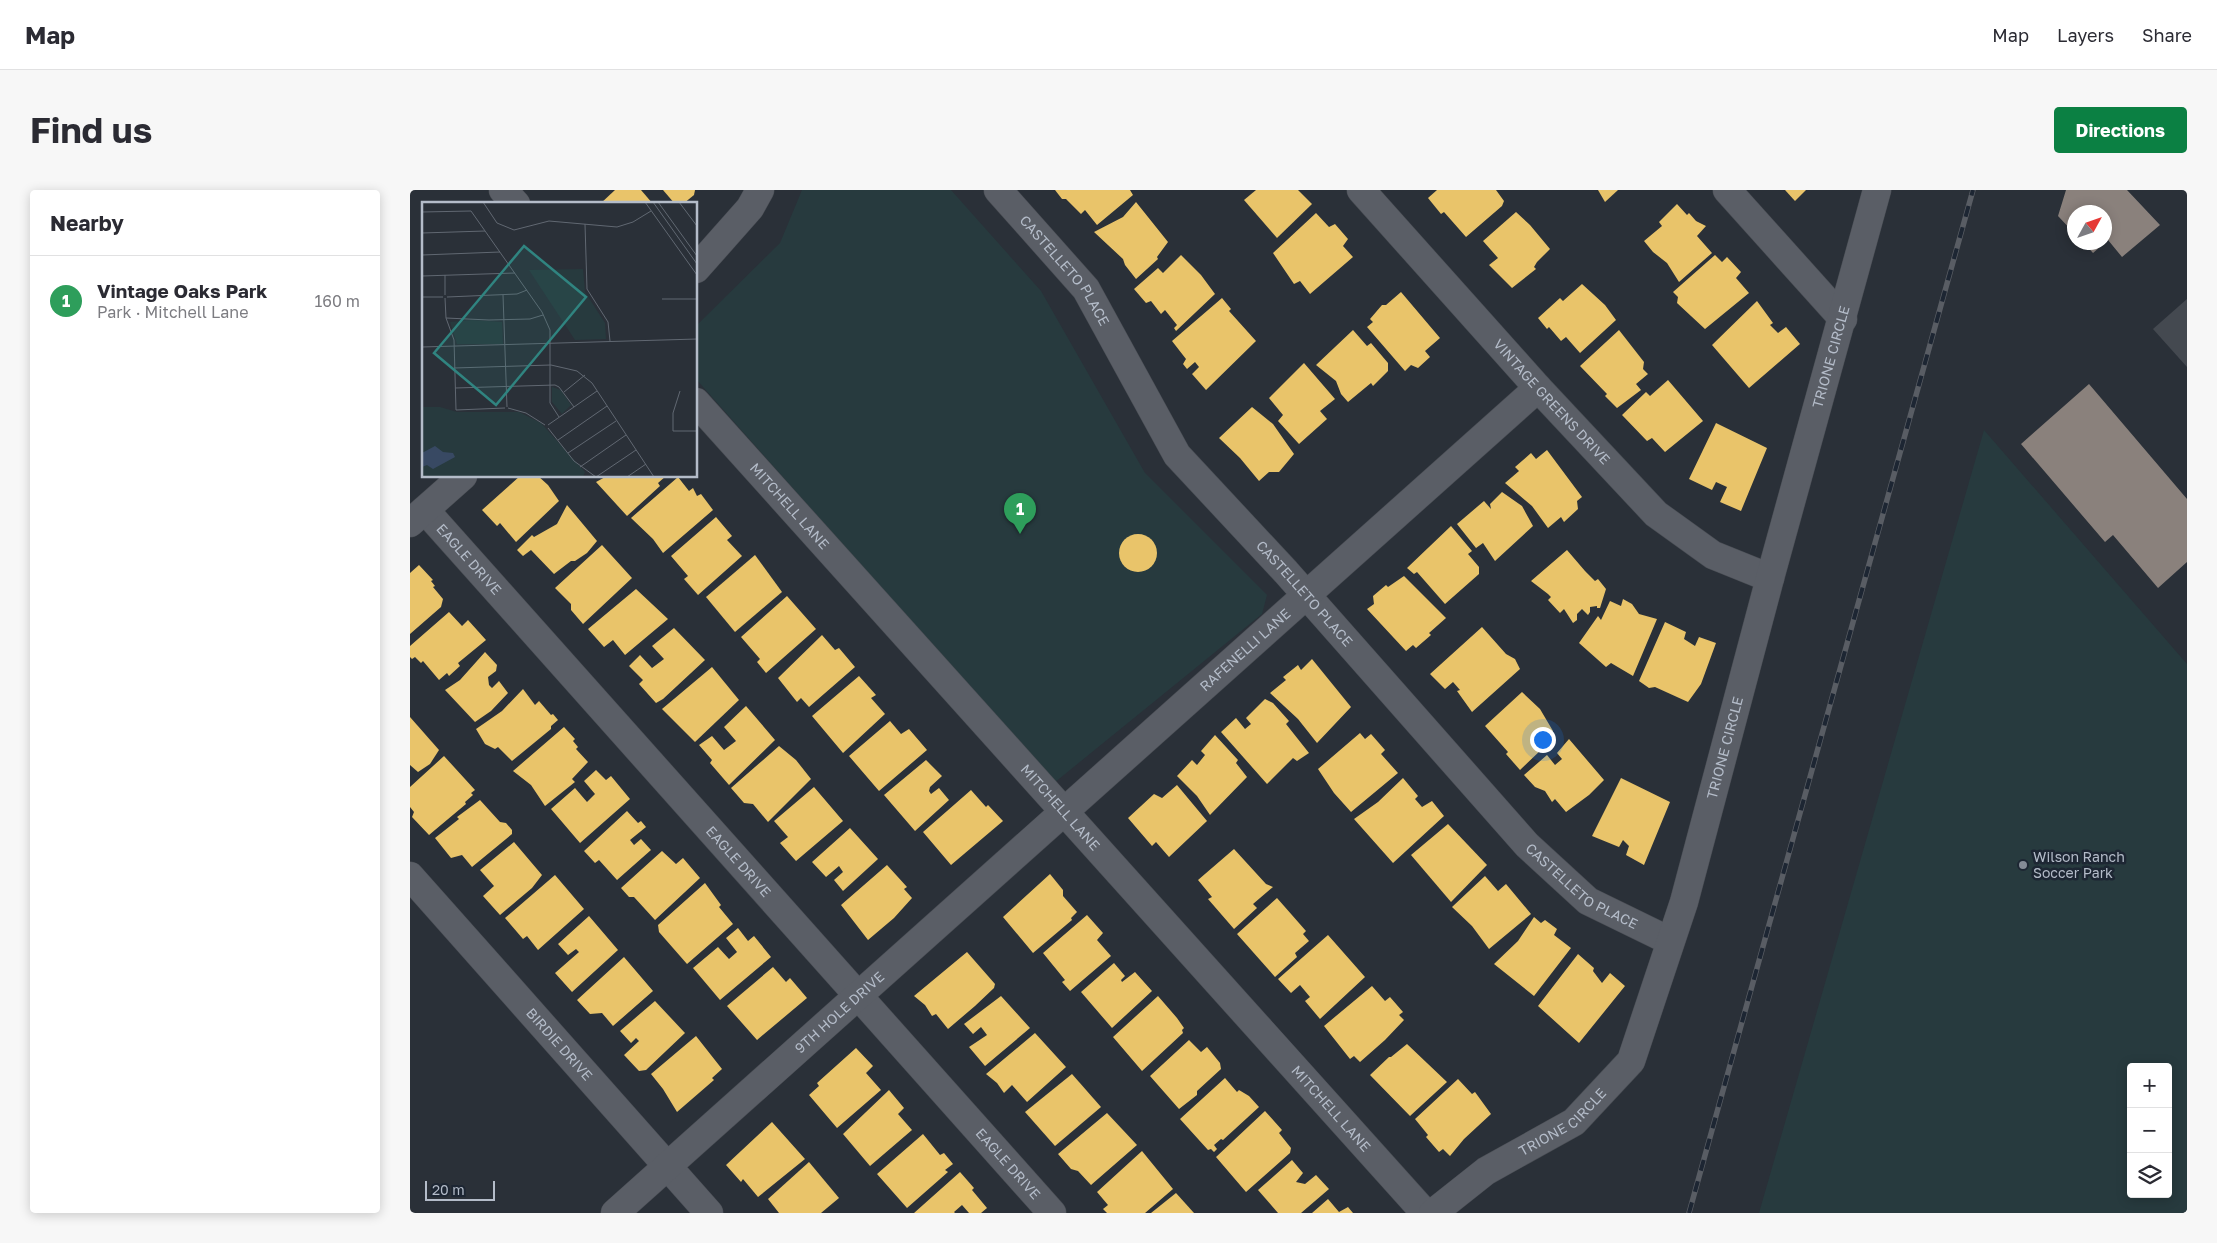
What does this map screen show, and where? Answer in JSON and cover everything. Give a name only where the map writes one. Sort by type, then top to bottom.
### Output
[{"type":"street","points":[[503,190],[514,202]]},
{"type":"street","points":[[698,267],[750,208],[760,190]]},
{"type":"street","name":"CASTELLETO PLACE","points":[[998,190],[1086,289],[1178,455],[1306,594],[1527,845],[1588,901],[1670,941]]},
{"type":"street","name":"VINTAGE GREENS DRIVE","points":[[1361,190],[1538,388],[1656,514],[1713,555],[1770,578]]},
{"type":"street","points":[[1727,190],[1843,319]]},
{"type":"street","name":"TRIONE CIRCLE","points":[[1433,1213],[1486,1171],[1574,1122],[1631,1061],[1687,892],[1770,578],[1843,319],[1877,190]]},
{"type":"street","name":"RAFENELLI LANE","points":[[1063,811],[1538,388]]},
{"type":"street","name":"MITCHELL LANE","points":[[698,404],[1425,1213]]},
{"type":"street","points":[[418,517],[461,478]]},
{"type":"street","name":"EAGLE DRIVE","points":[[418,517],[858,995],[1052,1213]]},
{"type":"street","name":"9TH HOLE DRIVE","points":[[615,1213],[1063,811]]},
{"type":"street","name":"BIRDIE DRIVE","points":[[410,876],[709,1213]]},
{"type":"green space","points":[[802,190],[951,190],[1041,291],[1145,473],[1267,595],[1262,614],[1054,783],[698,381],[698,324],[780,243]]},
{"type":"green space","name":"Wilson Ranch Soccer Park","points":[[1984,430],[2187,664],[2187,1213],[1759,1213]]},
{"type":"building: Homes","points":[[615,190],[641,190],[651,202],[602,202]]},
{"type":"building: Homes","points":[[663,190],[695,190],[694,195],[685,202],[673,202]]},
{"type":"building: Homes","points":[[1055,190],[1130,190],[1133,195],[1097,225],[1085,210],[1081,214],[1066,199],[1062,199]]},
{"type":"building: Homes","points":[[1256,190],[1298,190],[1312,204],[1277,238],[1244,200]]},
{"type":"building: Homes","points":[[1437,190],[1496,190],[1504,201],[1502,206],[1466,237],[1444,212],[1441,214],[1428,198]]},
{"type":"building: Homes","points":[[1598,190],[1618,190],[1605,202]]},
{"type":"building: Homes","points":[[1785,190],[1806,190],[1795,201]]},
{"type":"building: Homes","points":[[1136,202],[1168,242],[1157,257],[1158,259],[1136,279],[1125,265],[1123,259],[1094,232],[1123,217]]},
{"type":"building: Homes","points":[[1677,204],[1687,215],[1689,213],[1696,221],[1706,226],[1697,236],[1712,253],[1679,282],[1667,263],[1653,252],[1644,241],[1662,226],[1659,222]]},
{"type":"building: Homes","points":[[1516,212],[1530,225],[1550,249],[1537,262],[1534,267],[1536,269],[1512,288],[1489,265],[1498,258],[1483,241]]},
{"type":"building: Homes","points":[[1316,213],[1329,227],[1335,224],[1348,239],[1343,246],[1353,257],[1310,294],[1300,281],[1294,284],[1273,253]]},
{"type":"building: Homes","points":[[1181,255],[1201,275],[1215,294],[1176,331],[1174,328],[1177,325],[1165,310],[1161,314],[1151,301],[1146,303],[1134,289],[1158,268],[1163,273]]},
{"type":"building: Homes","points":[[1715,255],[1722,262],[1727,257],[1741,272],[1736,278],[1749,293],[1705,329],[1677,303],[1678,297],[1673,292]]},
{"type":"building: Homes","points":[[1582,284],[1605,305],[1616,320],[1580,353],[1566,337],[1561,341],[1538,318],[1560,298],[1563,301]]},
{"type":"building: Homes","points":[[1401,292],[1440,338],[1425,351],[1430,357],[1418,368],[1411,365],[1405,371],[1367,327],[1373,322],[1370,319],[1382,305],[1386,305]]},
{"type":"building: Homes","points":[[1222,298],[1231,309],[1229,311],[1256,341],[1206,390],[1192,374],[1199,367],[1195,362],[1187,369],[1183,364],[1186,359],[1172,341]]},
{"type":"building: Homes","points":[[1757,301],[1773,323],[1770,325],[1778,333],[1786,327],[1800,344],[1749,388],[1712,345]]},
{"type":"building: Homes","points":[[1353,330],[1367,346],[1371,343],[1388,363],[1388,371],[1373,386],[1371,383],[1348,402],[1341,394],[1336,381],[1316,365]]},
{"type":"building: Homes","points":[[1619,330],[1644,362],[1643,369],[1648,374],[1636,384],[1641,390],[1617,408],[1605,396],[1607,394],[1580,366]]},
{"type":"building: Homes","points":[[1304,363],[1335,399],[1320,411],[1327,419],[1299,444],[1278,421],[1283,415],[1269,398]]},
{"type":"building: Homes","points":[[1668,380],[1703,421],[1665,452],[1652,438],[1647,441],[1622,415],[1646,392],[1650,396]]},
{"type":"building: Homes","points":[[1252,407],[1273,424],[1294,454],[1279,472],[1269,472],[1259,481],[1240,458],[1219,438]]},
{"type":"building: Homes","points":[[1716,423],[1767,448],[1741,511],[1720,502],[1727,487],[1716,482],[1712,490],[1689,479]]},
{"type":"building: Homes","points":[[1547,450],[1582,497],[1577,501],[1578,509],[1564,522],[1561,517],[1548,528],[1532,506],[1505,483],[1519,471],[1515,467],[1531,453],[1536,459]]},
{"type":"building: Homes","points":[[518,478],[540,478],[548,485],[559,501],[516,542],[500,523],[497,526],[482,510]]},
{"type":"building: Homes","points":[[603,478],[664,478],[658,483],[660,486],[627,516],[596,482]]},
{"type":"building: Homes","points":[[677,478],[689,491],[693,488],[697,496],[701,494],[713,510],[663,553],[653,539],[631,518]]},
{"type":"building: Homes","points":[[1502,492],[1522,506],[1533,526],[1495,561],[1483,543],[1476,548],[1457,524],[1484,501],[1491,509],[1490,504]]},
{"type":"building: Homes","points":[[567,505],[597,541],[587,553],[575,561],[571,561],[554,574],[531,550],[523,556],[517,550],[532,535],[534,537],[557,524]]},
{"type":"building: Homes","points":[[716,517],[732,536],[727,540],[742,556],[698,595],[684,579],[688,576],[671,556]]},
{"type":"building: Homes","points":[[1451,526],[1472,551],[1468,554],[1479,567],[1479,574],[1445,604],[1417,572],[1414,574],[1407,568]]},
{"type":"building: Homes","points":[[1138,534],[1152,539],[1157,553],[1152,567],[1138,572],[1124,567],[1119,553],[1124,539]]},
{"type":"building: Homes","points":[[602,545],[632,578],[583,624],[571,610],[571,604],[555,588]]},
{"type":"building: Homes","points":[[1567,550],[1595,581],[1598,579],[1606,589],[1600,608],[1597,608],[1597,606],[1590,607],[1588,615],[1582,609],[1577,614],[1577,620],[1573,623],[1564,609],[1560,613],[1548,600],[1551,597],[1531,581]]},
{"type":"building: Homes","points":[[755,555],[782,592],[735,632],[706,597]]},
{"type":"building: Homes","points":[[419,565],[433,580],[431,581],[435,586],[433,587],[443,599],[441,607],[410,634],[410,573]]},
{"type":"building: Homes","points":[[1404,576],[1446,618],[1416,648],[1413,645],[1406,651],[1367,609],[1374,604],[1373,596],[1386,585],[1388,587]]},
{"type":"building: Homes","points":[[636,589],[668,619],[625,655],[613,640],[604,647],[588,629]]},
{"type":"building: Homes","points":[[787,596],[816,629],[766,673],[757,662],[760,659],[741,637]]},
{"type":"building: Homes","points":[[1623,599],[1632,604],[1639,614],[1657,619],[1633,676],[1611,663],[1606,667],[1579,643],[1598,616],[1601,620],[1610,601],[1621,606]]},
{"type":"building: Homes","points":[[449,612],[462,626],[468,620],[486,640],[458,663],[460,666],[449,676],[447,673],[439,680],[423,661],[421,663],[415,657],[412,659],[410,657],[410,646]]},
{"type":"building: Homes","points":[[1665,622],[1686,632],[1684,639],[1695,646],[1699,637],[1716,643],[1701,684],[1688,702],[1655,687],[1649,688],[1639,681]]},
{"type":"building: Homes","points":[[1482,627],[1506,654],[1515,659],[1520,669],[1472,712],[1457,691],[1460,690],[1453,682],[1445,689],[1430,674]]},
{"type":"building: Homes","points":[[674,628],[705,660],[663,699],[656,703],[639,684],[643,680],[629,666],[640,655],[652,668],[664,659],[652,646]]},
{"type":"building: Homes","points":[[822,635],[835,650],[839,648],[855,667],[809,707],[801,698],[797,702],[778,678]]},
{"type":"building: Homes","points":[[485,652],[497,665],[496,671],[488,677],[489,685],[492,688],[499,681],[508,693],[491,711],[475,722],[445,690],[460,680]]},
{"type":"building: Homes","points":[[1312,659],[1351,707],[1317,743],[1298,719],[1270,693],[1286,680],[1283,677],[1298,665],[1301,670]]},
{"type":"building: Homes","points":[[712,667],[739,700],[695,742],[662,709]]},
{"type":"building: Homes","points":[[859,676],[876,695],[871,698],[885,714],[843,753],[812,716]]},
{"type":"building: Homes","points":[[523,689],[535,705],[539,701],[558,720],[551,726],[551,729],[512,761],[498,747],[495,749],[485,744],[476,729],[502,711]]},
{"type":"building: Homes","points":[[1522,692],[1540,709],[1553,731],[1543,748],[1520,770],[1506,754],[1508,752],[1485,726]]},
{"type":"building: Homes","points":[[1265,699],[1273,703],[1289,721],[1286,724],[1309,753],[1297,761],[1293,758],[1267,784],[1221,732],[1236,718],[1245,729],[1251,724],[1246,718]]},
{"type":"building: Homes","points":[[746,706],[775,740],[729,785],[710,763],[712,760],[699,745],[712,736],[724,750],[736,741],[724,727]]},
{"type":"building: Homes","points":[[410,717],[439,750],[430,764],[418,772],[410,765]]},
{"type":"building: Homes","points":[[890,721],[901,734],[909,729],[927,750],[879,791],[849,756]]},
{"type":"building: Homes","points":[[564,727],[575,739],[573,741],[578,747],[576,749],[588,762],[572,779],[575,782],[545,806],[531,785],[513,771]]},
{"type":"building: Homes","points":[[1360,733],[1365,739],[1371,734],[1385,750],[1381,754],[1398,773],[1351,812],[1334,793],[1318,769]]},
{"type":"building: Homes","points":[[1215,735],[1238,760],[1236,763],[1247,777],[1210,815],[1197,796],[1177,776],[1192,760],[1197,765],[1205,755],[1201,751]]},
{"type":"building: Homes","points":[[1569,739],[1604,780],[1589,795],[1566,812],[1555,799],[1552,802],[1545,791],[1535,787],[1524,775],[1547,755],[1555,765],[1562,759],[1557,753]]},
{"type":"building: Homes","points":[[779,746],[796,760],[811,779],[768,822],[753,804],[744,803],[731,788]]},
{"type":"building: Homes","points":[[444,756],[475,790],[471,793],[473,795],[465,802],[466,804],[429,835],[412,817],[414,812],[410,807],[410,787]]},
{"type":"building: Homes","points":[[926,760],[942,776],[930,787],[929,791],[931,794],[939,788],[949,800],[915,831],[884,795]]},
{"type":"building: Homes","points":[[596,770],[606,780],[611,776],[630,799],[580,843],[551,809],[575,788],[587,802],[595,794],[584,781]]},
{"type":"building: Homes","points":[[1403,778],[1418,796],[1415,799],[1422,807],[1432,801],[1444,816],[1393,863],[1354,819],[1378,802]]},
{"type":"building: Homes","points":[[1621,778],[1670,802],[1644,865],[1626,855],[1629,846],[1623,840],[1619,847],[1592,836]]},
{"type":"building: Homes","points":[[1177,785],[1207,821],[1169,857],[1156,842],[1152,846],[1128,818],[1154,794],[1162,798]]},
{"type":"building: Homes","points":[[814,787],[843,821],[796,861],[780,843],[788,837],[774,821]]},
{"type":"building: Homes","points":[[971,790],[986,807],[988,805],[1003,821],[951,865],[923,832]]},
{"type":"building: Homes","points":[[480,800],[500,822],[506,823],[512,830],[512,834],[472,867],[462,855],[451,858],[435,838],[459,819],[457,817]]},
{"type":"building: Homes","points":[[627,811],[638,823],[641,821],[646,827],[630,840],[634,845],[641,839],[651,850],[617,880],[599,860],[595,863],[584,851]]},
{"type":"building: Homes","points":[[1448,824],[1487,865],[1451,902],[1411,855]]},
{"type":"building: Homes","points":[[850,828],[878,859],[843,891],[834,880],[843,872],[839,866],[826,877],[812,862]]},
{"type":"building: Homes","points":[[514,842],[542,875],[532,888],[500,915],[483,896],[494,886],[480,870]]},
{"type":"building: Homes","points":[[1234,849],[1266,884],[1273,887],[1253,904],[1257,908],[1234,929],[1208,899],[1212,897],[1198,880]]},
{"type":"building: Homes","points":[[662,851],[676,864],[683,858],[700,878],[655,920],[634,897],[629,897],[621,888]]},
{"type":"building: Homes","points":[[887,865],[907,887],[904,889],[912,898],[894,918],[868,940],[841,905]]},
{"type":"building: Homes","points":[[1050,874],[1063,890],[1063,896],[1077,912],[1071,918],[1072,920],[1033,953],[1003,917]]},
{"type":"building: Homes","points":[[555,875],[584,909],[538,950],[527,936],[523,939],[505,918]]},
{"type":"building: Homes","points":[[1485,876],[1498,891],[1506,884],[1531,914],[1489,949],[1472,926],[1452,907]]},
{"type":"building: Homes","points":[[705,883],[721,905],[719,907],[733,924],[687,964],[659,932],[658,925]]},
{"type":"building: Homes","points":[[1277,898],[1306,931],[1303,934],[1309,941],[1295,953],[1297,957],[1275,977],[1237,934]]},
{"type":"building: Homes","points":[[1087,915],[1103,933],[1097,940],[1111,956],[1070,991],[1062,982],[1065,980],[1043,953]]},
{"type":"building: Homes","points":[[589,916],[618,950],[572,992],[555,973],[579,952],[576,949],[568,955],[558,944]]},
{"type":"building: Homes","points":[[1534,917],[1541,923],[1545,920],[1557,929],[1554,935],[1571,948],[1534,996],[1494,964],[1518,941]]},
{"type":"building: Homes","points":[[738,928],[748,941],[754,936],[771,957],[720,1000],[693,968],[718,947],[729,959],[737,952],[726,938]]},
{"type":"building: Homes","points":[[1328,935],[1365,977],[1320,1019],[1305,1001],[1310,997],[1300,985],[1291,993],[1278,979]]},
{"type":"building: Homes","points":[[967,952],[995,984],[994,988],[948,1029],[936,1014],[932,1016],[925,1005],[914,996]]},
{"type":"building: Homes","points":[[1578,954],[1594,968],[1593,971],[1602,983],[1610,973],[1625,986],[1579,1043],[1538,1006]]},
{"type":"building: Homes","points":[[624,957],[653,991],[613,1026],[602,1013],[590,1014],[577,1000]]},
{"type":"building: Homes","points":[[1114,963],[1125,976],[1121,980],[1122,982],[1135,972],[1152,991],[1112,1028],[1081,992]]},
{"type":"building: Homes","points":[[773,967],[786,982],[790,978],[807,998],[757,1040],[727,1006]]},
{"type":"building: Homes","points":[[1372,986],[1385,1001],[1390,997],[1403,1012],[1399,1015],[1404,1020],[1360,1062],[1354,1056],[1350,1059],[1324,1026]]},
{"type":"building: Homes","points":[[1001,996],[1030,1028],[985,1066],[969,1047],[987,1035],[981,1027],[973,1034],[964,1024]]},
{"type":"building: Homes","points":[[1158,996],[1184,1028],[1182,1030],[1183,1033],[1142,1071],[1113,1037]]},
{"type":"building: Homes","points":[[655,1001],[685,1033],[646,1070],[639,1071],[624,1055],[639,1041],[636,1038],[631,1043],[620,1031]]},
{"type":"building: Homes","points":[[1035,1033],[1066,1067],[1027,1102],[1012,1085],[1004,1093],[997,1083],[986,1074]]},
{"type":"building: Homes","points":[[696,1036],[722,1069],[712,1078],[714,1080],[677,1112],[651,1074]]},
{"type":"building: Homes","points":[[1189,1040],[1201,1052],[1207,1047],[1220,1063],[1221,1069],[1197,1091],[1197,1095],[1179,1109],[1150,1076]]},
{"type":"building: Homes","points":[[1407,1044],[1447,1082],[1410,1116],[1370,1075],[1389,1057]]},
{"type":"building: Homes","points":[[856,1048],[873,1066],[866,1073],[881,1090],[837,1128],[809,1095],[819,1086],[817,1083]]},
{"type":"building: Homes","points":[[1072,1074],[1101,1107],[1055,1146],[1025,1112]]},
{"type":"building: Homes","points":[[1225,1078],[1237,1092],[1239,1090],[1249,1096],[1259,1107],[1223,1140],[1221,1139],[1214,1145],[1217,1149],[1214,1152],[1211,1149],[1208,1150],[1180,1119]]},
{"type":"building: Homes","points":[[1458,1079],[1472,1094],[1475,1092],[1491,1114],[1464,1139],[1450,1156],[1443,1149],[1439,1152],[1426,1137],[1428,1135],[1415,1119]]},
{"type":"building: Homes","points":[[889,1090],[904,1108],[898,1114],[912,1130],[870,1166],[843,1134]]},
{"type":"building: Homes","points":[[1265,1111],[1282,1130],[1279,1133],[1291,1148],[1290,1153],[1246,1192],[1216,1157]]},
{"type":"building: Homes","points":[[1107,1113],[1137,1145],[1091,1185],[1078,1171],[1071,1169],[1058,1154]]},
{"type":"building: Homes","points":[[772,1122],[805,1159],[758,1197],[743,1179],[741,1182],[726,1165]]},
{"type":"building: Homes","points":[[923,1134],[940,1155],[944,1153],[953,1164],[945,1170],[948,1172],[907,1208],[877,1174]]},
{"type":"building: Homes","points":[[1142,1151],[1173,1189],[1145,1213],[1107,1213],[1103,1209],[1108,1205],[1097,1192]]},
{"type":"building: Homes","points":[[1292,1160],[1303,1173],[1296,1182],[1305,1184],[1316,1175],[1329,1189],[1301,1213],[1278,1213],[1258,1190]]},
{"type":"building: Homes","points":[[809,1162],[839,1198],[821,1213],[779,1213],[768,1199]]},
{"type":"building: Homes","points":[[960,1172],[974,1188],[972,1190],[987,1208],[981,1213],[969,1213],[962,1205],[955,1213],[914,1213]]},
{"type":"building: Homes","points":[[1176,1193],[1194,1213],[1151,1213]]},
{"type":"building: Homes","points":[[1328,1199],[1339,1212],[1348,1207],[1353,1213],[1312,1213]]},
{"type":"building: Industry","points":[[2066,190],[2127,190],[2160,225],[2122,257],[2112,245],[2112,205],[2067,205],[2067,226],[2058,216]]},
{"type":"building: Industry","points":[[2089,384],[2187,499],[2187,562],[2158,588],[2113,535],[2105,542],[2021,444]]},
{"type":"building: Other","points":[[2187,299],[2187,367],[2153,329]]},
{"type":"railway","points":[[1689,1213],[1973,190]]},
{"type":"place","name":"Vintage Oaks Park","points":[[1020,534]]},
{"type":"place","name":"Wilson Ranch Soccer Park","points":[[2023,865]]}]
